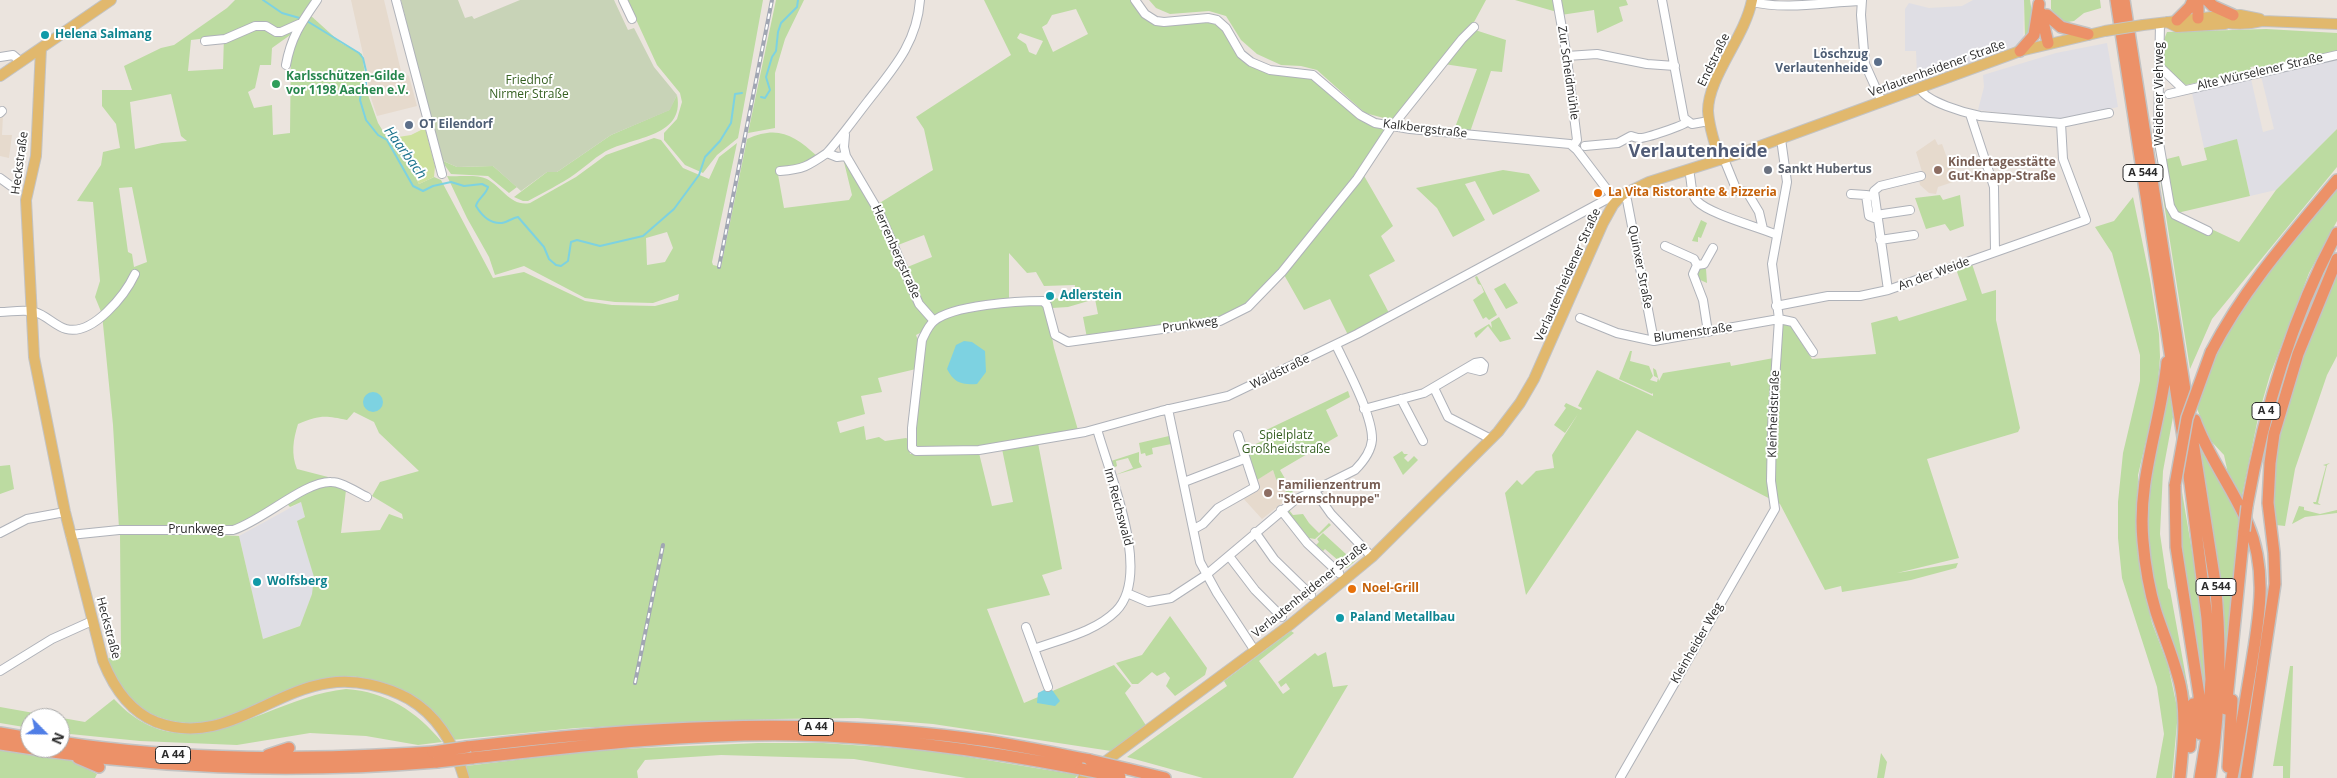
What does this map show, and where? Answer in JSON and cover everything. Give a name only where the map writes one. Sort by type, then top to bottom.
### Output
[{"type":"highway","name":"A 544","points":[[2116,0],[2191,491],[2211,652],[2209,712],[2200,778]]},
{"type":"highway","name":"A 544","points":[[2124,0],[2213,562],[2221,665],[2219,702],[2210,778]]},
{"type":"highway","points":[[2168,22],[2190,7],[2193,0]]},
{"type":"highway","points":[[2198,0],[2205,18]]},
{"type":"highway","points":[[2203,0],[2205,18]]},
{"type":"highway","points":[[2208,0],[2230,19]]},
{"type":"highway","points":[[2040,1],[2047,15],[2051,42]]},
{"type":"highway","points":[[2040,1],[2051,42]]},
{"type":"highway","points":[[2020,51],[2034,35],[2040,1]]},
{"type":"highway","points":[[2047,15],[2062,27],[2088,34]]},
{"type":"highway","points":[[2195,778],[2201,721],[2200,695],[2176,547],[2175,485],[2187,418],[2211,352],[2231,316],[2252,286],[2337,180]]},
{"type":"highway","name":"A 4","points":[[2216,778],[2231,669],[2244,531],[2262,430],[2277,374],[2310,285],[2337,232]]},
{"type":"highway","points":[[2246,778],[2275,584],[2274,553],[2268,503],[2273,441],[2295,361],[2337,259]]},
{"type":"highway","points":[[2169,345],[2164,389],[2144,476],[2142,520],[2150,589],[2174,664],[2182,696],[2184,727],[2180,778]]},
{"type":"highway","points":[[2186,397],[2198,430],[2239,505],[2256,545],[2262,585],[2232,778]]},
{"type":"highway","points":[[2184,778],[2193,709],[2190,634]]},
{"type":"highway","points":[[2246,778],[2253,652]]},
{"type":"highway","points":[[2226,778],[2232,704],[2231,669]]},
{"type":"highway","name":"A 44","points":[[470,752],[541,738],[678,728],[794,726],[889,731],[967,738],[1090,760],[1123,775]]},
{"type":"highway","points":[[0,732],[20,736]]},
{"type":"highway","name":"A 44","points":[[70,743],[190,756],[260,758],[431,755],[680,737],[796,735],[903,742],[1026,758],[1082,773],[1165,778]]},
{"type":"highway","name":"A 44","points":[[0,744],[20,747]]},
{"type":"highway","points":[[382,747],[431,755]]},
{"type":"highway","points":[[260,758],[289,748]]},
{"type":"highway","points":[[70,754],[99,767]]},
{"type":"highway","name":"A 44","points":[[70,754],[134,762],[221,768],[340,769],[431,755]]},
{"type":"highway","points":[[190,775],[221,768]]},
{"type":"main road","points":[[0,69],[41,48],[112,0]]},
{"type":"main road","name":"Endstraße","points":[[1722,160],[1709,121],[1710,98],[1743,29],[1752,1]]},
{"type":"main road","name":"Verlautenheidener Straße","points":[[1082,773],[1255,651],[1333,591],[1372,556],[1491,439],[1520,403],[1534,379],[1616,197],[1649,182],[1722,160],[2020,51],[2051,42],[2105,31],[2205,18],[2230,19],[2252,17],[2263,21],[2337,24]]},
{"type":"main road","points":[[2168,22],[2178,27],[2219,26],[2230,19]]},
{"type":"main road","name":"Heckstraße","points":[[41,48],[36,156],[27,195],[32,312],[38,380],[64,512],[92,621],[103,661],[118,690],[127,702],[149,719],[168,726],[185,729],[203,728],[230,721],[308,688],[328,683],[364,683],[396,692],[426,712],[446,736],[455,752],[464,778]]},
{"type":"main road","points":[[0,76],[22,59],[37,61],[41,67]]},
{"type":"street","points":[[286,65],[290,44],[302,20],[317,0]]},
{"type":"street","points":[[396,0],[442,174]]},
{"type":"street","points":[[623,0],[632,19]]},
{"type":"street","points":[[780,171],[799,170],[816,162],[845,134],[905,52],[917,21],[920,0]]},
{"type":"street","name":"Kalkbergstraße","points":[[1135,0],[1145,14],[1156,21],[1208,18],[1217,20],[1226,28],[1241,54],[1251,62],[1270,70],[1313,75],[1367,120],[1393,127],[1566,143],[1573,146]]},
{"type":"street","name":"Zur Scheidmühle","points":[[1556,0],[1567,56],[1577,140],[1573,146]]},
{"type":"street","points":[[1662,0],[1683,115],[1687,122],[1692,124],[1709,121]]},
{"type":"street","points":[[1752,1],[1762,4],[1862,0],[1865,64],[1882,102]]},
{"type":"street","points":[[205,41],[225,39],[254,26],[266,26],[276,32],[281,32],[302,20]]},
{"type":"street","name":"Weidener Viehweg","points":[[2168,22],[2160,67],[2158,137],[2170,206],[2175,215],[2208,230]]},
{"type":"street","name":"Prunkweg","points":[[934,321],[959,312],[1008,301],[1044,301],[1048,305],[1055,335],[1068,342],[1226,319],[1248,307],[1282,272],[1357,179],[1393,127],[1462,39],[1474,27]]},
{"type":"street","points":[[1567,56],[1597,54],[1647,64],[1675,66]]},
{"type":"street","points":[[0,57],[13,55],[22,59]]},
{"type":"street","name":"Alte Würselener Straße","points":[[2169,94],[2337,55]]},
{"type":"street","name":"Alte Würselener Straße","points":[[2160,67],[2184,90]]},
{"type":"street","points":[[1920,88],[1927,98],[1970,114],[2061,123],[2109,113]]},
{"type":"street","points":[[1970,114],[1994,187],[1995,252]]},
{"type":"street","points":[[1585,146],[1618,143],[1627,137],[1639,138],[1650,136],[1683,126],[1687,122]]},
{"type":"street","name":"An der Weide","points":[[1776,306],[1828,296],[1860,296],[1888,290],[2086,220],[2063,159],[2061,123]]},
{"type":"street","name":"Herrenbergstraße","points":[[845,134],[844,147],[846,156],[879,212],[894,242],[918,304],[934,321]]},
{"type":"street","name":"Kleinheidstraße","points":[[1775,509],[1771,481],[1778,319],[1772,264],[1786,200],[1787,182],[1781,138]]},
{"type":"street","points":[[1573,146],[1616,197]]},
{"type":"street","points":[[827,153],[837,157],[846,156]]},
{"type":"street","points":[[1722,160],[1737,191],[1747,192],[1759,212],[1762,229]]},
{"type":"street","points":[[1689,171],[1697,201],[1722,214],[1777,235]]},
{"type":"street","points":[[1910,210],[1877,217],[1869,216],[1870,196],[1880,186],[1921,176]]},
{"type":"street","points":[[0,178],[11,186]]},
{"type":"street","points":[[1851,194],[1870,196]]},
{"type":"street","name":"Waldstraße","points":[[934,321],[922,340],[919,354],[911,441],[912,448],[916,451],[979,450],[1097,429],[1238,392],[1336,345],[1616,197]]},
{"type":"street","name":"Quinxer Straße","points":[[1616,197],[1627,200],[1654,341]]},
{"type":"street","points":[[1877,217],[1888,290]]},
{"type":"street","points":[[1880,240],[1914,235]]},
{"type":"street","points":[[1666,246],[1694,259],[1697,265]]},
{"type":"street","points":[[1697,265],[1704,264],[1713,248]]},
{"type":"street","points":[[1697,265],[1693,274],[1703,300],[1708,332]]},
{"type":"street","points":[[0,312],[36,312],[64,329],[82,328],[99,319],[118,301],[135,274]]},
{"type":"street","name":"Blumenstraße","points":[[1580,318],[1617,333],[1654,341],[1778,319]]},
{"type":"street","points":[[1778,319],[1793,322],[1812,352]]},
{"type":"street","points":[[1127,593],[1148,602],[1171,598],[1206,575],[1281,510],[1302,495],[1355,470],[1366,457],[1372,440],[1370,424],[1336,345]]},
{"type":"street","points":[[1364,409],[1401,400],[1434,388],[1468,368]]},
{"type":"street","points":[[1434,388],[1448,418],[1491,439]]},
{"type":"street","points":[[1401,400],[1423,441]]},
{"type":"street","points":[[1168,409],[1200,562],[1206,575],[1255,651]]},
{"type":"street","name":"Im Reichswald","points":[[1034,650],[1090,628],[1117,610],[1127,593],[1131,580],[1132,556],[1097,429]]},
{"type":"street","points":[[1194,529],[1203,524],[1218,508],[1255,487],[1238,436]]},
{"type":"street","points":[[1184,482],[1244,458]]},
{"type":"street","name":"Prunkweg","points":[[70,535],[119,530],[233,530],[247,526],[308,488],[330,482],[338,483],[366,497]]},
{"type":"street","points":[[1314,490],[1331,514],[1372,556]]},
{"type":"street","name":"Kleinheider Weg","points":[[1620,778],[1775,509]]},
{"type":"street","points":[[1281,510],[1307,544],[1339,573]]},
{"type":"street","points":[[0,532],[27,519],[64,512]]},
{"type":"street","points":[[1255,532],[1274,559],[1311,595]]},
{"type":"street","points":[[1229,556],[1255,590],[1282,617]]},
{"type":"street","points":[[0,671],[52,639],[92,621]]},
{"type":"street","points":[[1026,627],[1048,687]]},
{"type":"shaded area","points":[[351,0],[384,0],[401,71],[409,76],[417,106],[377,116],[370,95]]},
{"type":"shaded area","points":[[1973,0],[2024,0],[2023,43],[1922,81],[1917,75],[1916,51],[1905,51],[1905,9],[1909,3],[1929,8],[1962,6]]},
{"type":"shaded area","points":[[2107,43],[2118,107],[2061,120],[1978,110],[1984,87],[1983,75],[2056,53]]},
{"type":"shaded area","points":[[2337,58],[2337,129],[2276,190],[2250,196],[2237,140],[2204,148],[2192,93],[2251,79],[2263,132],[2274,129],[2261,76]]},
{"type":"shaded area","points":[[3,115],[2,135],[12,135],[9,158],[0,156],[0,117]]},
{"type":"shaded area","name":"Kindertagesstätte Gut-Knapp-Straße","points":[[1935,139],[1938,145],[1942,144],[1948,161],[1951,160],[1959,180],[1938,187],[1936,194],[1929,193],[1920,185],[1919,180],[1924,178],[1916,152]]},
{"type":"shaded area","name":"Familienzentrum \"Sternschnuppe\"","points":[[1273,470],[1276,479],[1290,497],[1262,519],[1242,497],[1259,488],[1256,480]]},
{"type":"shaded area","points":[[301,502],[305,517],[297,522],[315,577],[312,594],[300,626],[263,639],[239,536]]},
{"type":"green space","points":[[235,0],[314,0],[293,33],[272,48],[271,65],[260,65],[255,88],[248,92],[254,108],[272,105],[273,135],[290,133],[291,44],[310,15],[341,43],[362,54],[368,95],[378,123],[389,141],[403,152],[419,184],[434,177],[441,180],[493,278],[524,272],[585,301],[612,305],[655,306],[678,300],[679,294],[653,303],[615,302],[585,298],[524,266],[495,275],[489,257],[467,218],[447,176],[483,177],[517,202],[530,203],[576,177],[606,155],[654,138],[661,140],[683,168],[709,179],[719,157],[737,143],[712,262],[713,265],[721,267],[747,139],[768,133],[785,134],[801,143],[817,156],[798,168],[777,169],[784,208],[849,200],[852,195],[844,162],[846,163],[864,188],[929,321],[924,331],[916,335],[919,343],[916,369],[878,378],[882,392],[861,396],[865,414],[837,422],[840,433],[864,426],[866,440],[879,437],[885,441],[906,438],[908,439],[910,454],[979,453],[992,506],[1013,502],[1002,449],[1038,443],[1062,569],[1042,575],[1050,595],[987,609],[1024,703],[1114,665],[1131,686],[1125,693],[1147,727],[1111,751],[933,724],[858,718],[774,719],[576,728],[452,740],[446,727],[439,720],[386,686],[364,678],[338,677],[313,682],[218,720],[194,723],[168,720],[138,707],[121,689],[107,659],[121,653],[120,534],[161,532],[239,536],[263,639],[300,626],[312,594],[314,577],[297,521],[305,517],[301,502],[290,507],[283,499],[246,524],[227,528],[119,528],[113,425],[102,314],[95,297],[100,281],[93,202],[77,201],[101,165],[103,152],[120,148],[116,124],[102,106],[102,90],[132,90],[124,66],[161,48],[174,45],[227,8]],"holes":[[[224,36],[223,69],[188,71],[191,40]],[[171,94],[181,136],[187,141],[162,143],[135,149],[130,102]],[[132,187],[147,262],[134,267],[132,254],[128,252],[119,188]],[[667,232],[673,248],[665,262],[647,265],[646,238]],[[354,412],[374,422],[379,433],[419,471],[380,482],[372,496],[402,514],[403,519],[389,514],[380,530],[341,533],[346,490],[334,485],[326,485],[328,477],[297,469],[294,458],[293,447],[298,424],[311,419],[327,417],[347,420]]]},
{"type":"green space","name":"Friedhof Nirmer Straße","points":[[401,0],[458,0],[465,18],[472,16],[474,19],[520,0],[614,0],[628,30],[634,28],[654,67],[677,95],[670,110],[611,135],[557,172],[547,172],[521,191],[493,166],[457,167],[441,160]]},
{"type":"green space","points":[[627,0],[763,0],[738,138],[717,155],[703,173],[685,165],[664,140],[664,133],[677,119],[682,102],[680,93],[657,65]]},
{"type":"green space","points":[[776,0],[804,0],[785,39],[775,73],[775,128],[748,133]]},
{"type":"green space","points":[[984,0],[1133,0],[1156,24],[1200,21],[1214,24],[1223,31],[1243,60],[1248,64],[1274,74],[1297,74],[1311,78],[1329,91],[1358,118],[1366,123],[1386,128],[1356,178],[1281,271],[1247,306],[1217,319],[1087,338],[1083,317],[1098,314],[1095,299],[1068,307],[1052,308],[1050,299],[1074,297],[1075,285],[1044,286],[1036,272],[1027,273],[1009,253],[1009,300],[936,316],[920,302],[905,268],[932,257],[924,235],[898,245],[878,204],[933,170],[924,129],[916,117],[1011,55]],"holes":[[[1076,9],[1088,34],[1053,52],[1042,27],[1047,24],[1052,15]],[[1020,33],[1043,41],[1036,55],[1029,52],[1026,44],[1017,38]]]},
{"type":"green space","points":[[1149,0],[1486,0],[1473,24],[1395,121],[1365,113],[1317,70],[1301,66],[1281,65],[1257,54],[1241,40],[1226,16],[1209,11],[1170,14],[1156,8]]},
{"type":"green space","points":[[1515,0],[1626,0],[1628,5],[1619,7],[1623,21],[1597,33],[1594,10],[1561,15],[1557,12]]},
{"type":"green space","points":[[2024,0],[2030,0],[2032,10],[2031,30],[2025,38]]},
{"type":"green space","points":[[2051,0],[2100,0],[2101,8],[2084,13],[2074,21],[2061,23],[2051,9]]},
{"type":"green space","points":[[1472,29],[1506,40],[1502,72],[1491,71],[1470,132],[1454,130],[1477,69],[1444,64]]},
{"type":"green space","points":[[2266,29],[2337,33],[2337,52],[2259,68],[2257,66],[2250,67],[2252,70],[2186,85],[2165,70],[2163,64],[2163,42],[2167,32]]},
{"type":"green space","points":[[677,95],[677,109],[673,120],[664,128],[603,153],[570,178],[528,201],[514,197],[547,172],[557,172],[611,135],[669,110]]},
{"type":"green space","points":[[425,128],[435,166],[434,177],[419,184],[403,152],[392,138],[411,135]]},
{"type":"green space","points":[[2337,129],[2337,167],[2212,319],[2190,369],[2153,133],[2159,136],[2163,160],[2179,156],[2182,166],[2207,160],[2204,148],[2237,139],[2250,196],[2177,213],[2239,242],[2276,190]]},
{"type":"green space","points":[[441,160],[457,167],[493,166],[517,187],[509,193],[488,176],[451,174]]},
{"type":"green space","points":[[1503,170],[1529,174],[1540,191],[1493,215],[1475,181],[1465,184],[1485,220],[1453,237],[1437,208],[1416,188]]},
{"type":"green space","points":[[1363,174],[1393,226],[1381,236],[1395,261],[1369,275],[1389,313],[1348,335],[1330,299],[1304,310],[1283,273]]},
{"type":"green space","points":[[2337,187],[2337,221],[2309,273],[2270,375],[2259,413],[2241,501],[2230,483],[2224,455],[2209,439],[2196,406],[2225,333],[2259,281]]},
{"type":"green space","points":[[1940,195],[1943,200],[1960,195],[1964,226],[1950,231],[1945,224],[1926,229],[1915,198]]},
{"type":"green space","points":[[2133,197],[2150,279],[2159,334],[2160,357],[2157,394],[2138,475],[2137,541],[2141,575],[2152,623],[2168,665],[2178,712],[2172,778],[2156,778],[2164,734],[2157,687],[2122,578],[2118,538],[2118,502],[2123,453],[2140,381],[2140,355],[2112,253],[2095,227],[2114,221]]},
{"type":"green space","points":[[1701,220],[1707,223],[1701,238],[1698,237],[1698,242],[1692,241]]},
{"type":"green space","points":[[1972,264],[1982,294],[1996,290],[1996,320],[2020,428],[2018,432],[1927,459],[1959,558],[1897,573],[1958,563],[1956,568],[1911,580],[1842,592],[1841,586],[1825,590],[1780,504],[1637,430],[1526,595],[1505,493],[1517,480],[1522,485],[1536,471],[1554,468],[1552,455],[1578,414],[1565,433],[1554,425],[1566,408],[1564,406],[1566,403],[1581,410],[1582,408],[1578,406],[1597,370],[1653,396],[1653,393],[1619,379],[1630,351],[1632,351],[1630,361],[1649,366],[1653,376],[1650,380],[1657,382],[1658,378],[1654,376],[1653,368],[1656,370],[1659,381],[1663,373],[1730,362],[1731,366],[1779,357],[1781,323],[1788,322],[1812,359],[1876,354],[1871,323],[1897,316],[1899,321],[1967,300],[1956,269]]},
{"type":"green space","points":[[1706,269],[1707,283],[1698,279],[1698,270]]},
{"type":"green space","points":[[2337,269],[2337,356],[2327,375],[2295,469],[2285,526],[2276,525],[2273,496],[2276,451],[2302,357]]},
{"type":"green space","points":[[1477,276],[1497,315],[1489,320],[1486,317],[1483,319],[1473,300],[1484,292],[1481,285],[1478,284],[1475,277]]},
{"type":"green space","points":[[1505,283],[1518,303],[1506,309],[1494,289]]},
{"type":"green space","points":[[1042,303],[1046,306],[1054,348],[1078,430],[979,448],[917,449],[913,441],[924,341],[934,326],[948,316],[974,309]]},
{"type":"green space","points":[[1499,317],[1511,339],[1500,342],[1488,326],[1476,338],[1474,333],[1489,324],[1492,328],[1491,322]]},
{"type":"green space","points":[[2169,381],[2173,417],[2163,471],[2160,534],[2168,588],[2170,590],[2190,699],[2185,700],[2148,565],[2145,514]]},
{"type":"green space","name":"Spielplatz Großheidstraße","points":[[1348,391],[1350,397],[1326,410],[1338,436],[1280,470],[1294,494],[1290,497],[1276,479],[1273,470],[1257,480],[1244,449],[1265,440],[1262,432]]},
{"type":"green space","points":[[1169,436],[1171,444],[1152,448],[1153,454],[1146,456],[1145,453],[1141,454],[1139,443]]},
{"type":"green space","points":[[2200,449],[2240,511],[2225,657],[2223,597]]},
{"type":"green space","points":[[1402,451],[1404,454],[1408,454],[1404,458],[1408,462],[1414,456],[1418,460],[1403,475],[1393,457]]},
{"type":"green space","points":[[1139,452],[1139,462],[1142,467],[1115,475],[1133,468],[1128,458],[1116,461],[1117,466],[1113,468],[1111,461]]},
{"type":"green space","points":[[2330,463],[2327,465],[2318,503],[2321,505],[2314,504],[2313,502],[2316,502],[2326,466],[2323,465]]},
{"type":"green space","points":[[10,465],[14,489],[0,494],[0,466]]},
{"type":"green space","points":[[2181,486],[2203,616],[2204,690],[2202,691],[2188,615],[2181,563],[2179,512]]},
{"type":"green space","points":[[2299,506],[2304,507],[2304,510],[2320,514],[2337,510],[2337,513],[2305,517],[2292,524]]},
{"type":"green space","points":[[1289,510],[1293,515],[1303,514],[1319,533],[1329,523],[1331,525],[1315,539],[1309,538],[1287,511]]},
{"type":"green space","points":[[1323,533],[1347,555],[1345,557],[1351,563],[1359,558],[1347,568],[1325,549],[1323,551],[1316,545],[1319,542],[1317,539]]},
{"type":"green space","points":[[1170,616],[1207,668],[1205,675],[1175,696],[1166,686],[1170,678],[1165,672],[1157,676],[1152,672],[1138,684],[1132,684],[1116,663],[1142,655]]},
{"type":"green space","points":[[1291,631],[1294,633],[1259,661],[1283,694],[1290,689],[1286,683],[1281,687],[1278,682],[1315,653],[1318,656],[1326,652],[1333,687],[1348,685],[1293,778],[1203,778],[1127,757],[1227,686],[1224,681]]},
{"type":"green space","points":[[2290,666],[2293,666],[2290,778],[2283,778],[2283,766],[2273,766]]},
{"type":"green space","points":[[346,689],[375,694],[411,712],[442,742],[418,745],[366,736],[310,733],[237,745],[140,741],[70,734],[70,719],[85,722],[114,699],[142,722],[170,732],[198,733],[227,727],[316,695]]},
{"type":"green space","points":[[0,707],[20,711],[20,726],[0,723]]},
{"type":"green space","points":[[758,743],[823,743],[926,750],[1078,775],[1075,778],[966,778],[854,759],[721,755],[645,760],[637,771],[638,778],[469,778],[466,766],[598,750]]},
{"type":"green space","points":[[0,750],[20,753],[20,758],[68,759],[97,774],[95,778],[0,778]]},
{"type":"green space","points":[[1881,753],[1887,762],[1884,778],[1877,778]]},
{"type":"water","points":[[964,341],[972,342],[985,351],[986,372],[977,384],[959,382],[947,369],[956,345]]},
{"type":"water","points":[[373,392],[380,395],[383,402],[380,409],[373,412],[366,409],[363,402],[366,395]]},
{"type":"water","points":[[1050,687],[1060,701],[1055,706],[1037,703],[1038,693]]},
{"type":"waterway","name":"Haarbach","points":[[263,0],[282,13],[303,19]]},
{"type":"waterway","name":"Haarbach","points":[[761,97],[765,98],[770,90],[766,77],[772,57],[776,51],[781,23],[797,7],[798,0]]},
{"type":"waterway","name":"Haarbach","points":[[307,21],[359,53],[363,58],[366,71],[366,85],[361,93],[360,100],[366,120],[378,135],[387,140],[413,186],[423,191],[433,186],[451,182],[464,186],[482,184],[488,187],[476,206],[481,213],[490,221],[498,223],[518,217],[544,247],[549,259],[556,265],[561,266],[568,261],[571,242],[577,240],[600,246],[643,236],[674,209],[699,175],[705,157],[720,141],[731,123],[735,94],[742,93]]},
{"type":"railway","points":[[719,267],[772,0]]},
{"type":"railway","points":[[635,683],[663,545]]},
{"type":"place","name":"Helena Salmang","points":[[45,35]]},
{"type":"place","name":"Löschzug Verlautenheide","points":[[1878,62]]},
{"type":"place","name":"Karlsschützen-Gilde vor 1198 Aachen e.V.","points":[[276,84]]},
{"type":"place","name":"OT Eilendorf","points":[[409,125]]},
{"type":"place","name":"Sankt Hubertus","points":[[1768,170]]},
{"type":"place","name":"Kindertagesstätte Gut-Knapp-Straße","points":[[1938,170]]},
{"type":"place","name":"La Vita Ristorante & Pizzeria","points":[[1598,193]]},
{"type":"place","name":"Adlerstein","points":[[1050,296]]},
{"type":"place","name":"Familienzentrum \"Sternschnuppe\"","points":[[1268,493]]},
{"type":"place","name":"Wolfsberg","points":[[257,582]]},
{"type":"place","name":"Noel-Grill","points":[[1352,589]]},
{"type":"place","name":"Paland Metallbau","points":[[1340,618]]},
{"type":"district","name":"Verlautenheide","points":[[1698,152]]}]
